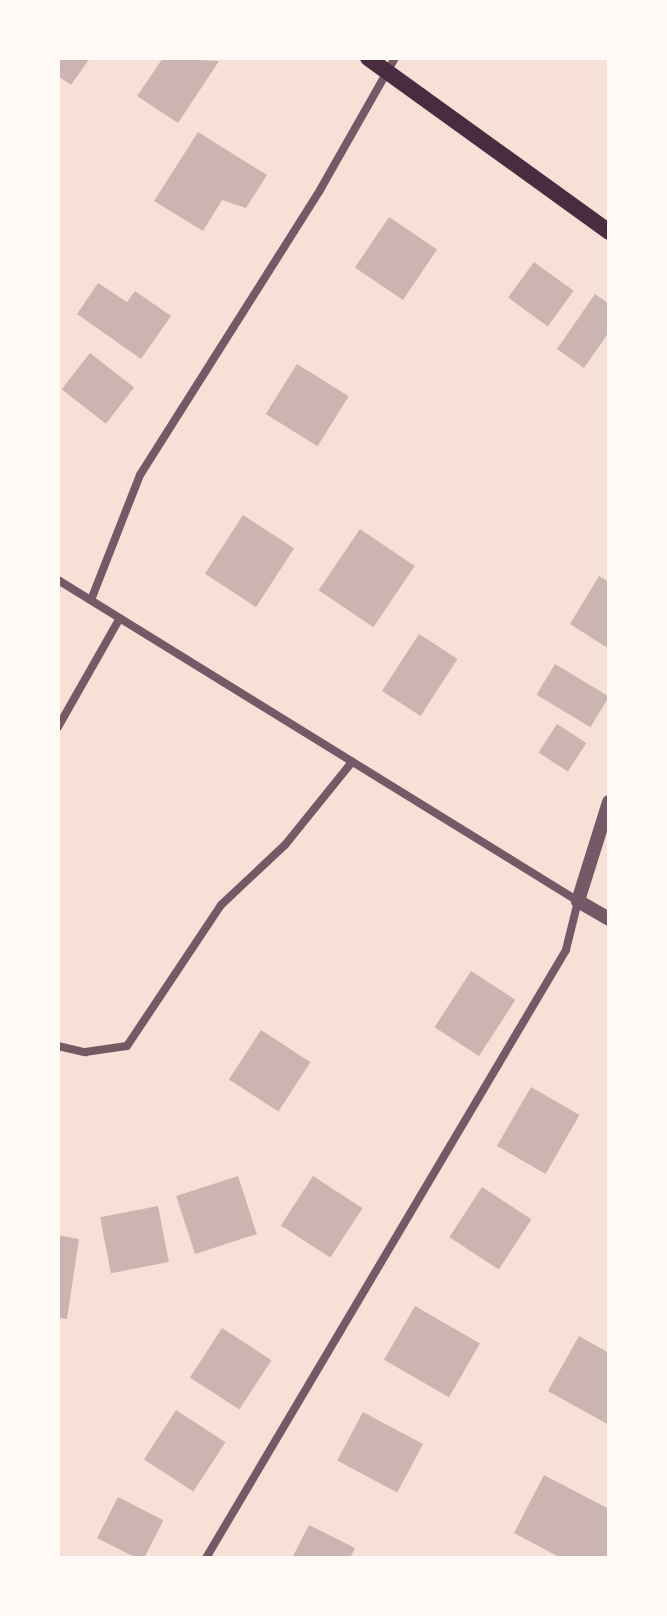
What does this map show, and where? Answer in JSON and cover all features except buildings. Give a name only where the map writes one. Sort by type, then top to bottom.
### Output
[{"type":"main road","points":[[368,58],[391,64],[609,232]]},
{"type":"street","points":[[91,600],[140,475],[320,190],[391,64]]},
{"type":"street","points":[[58,580],[609,919]]},
{"type":"street","points":[[58,727],[120,618]]},
{"type":"street","points":[[58,1046],[85,1052],[127,1046],[221,905],[294,836],[352,762]]},
{"type":"street","points":[[206,1558],[566,950],[609,802]]}]
